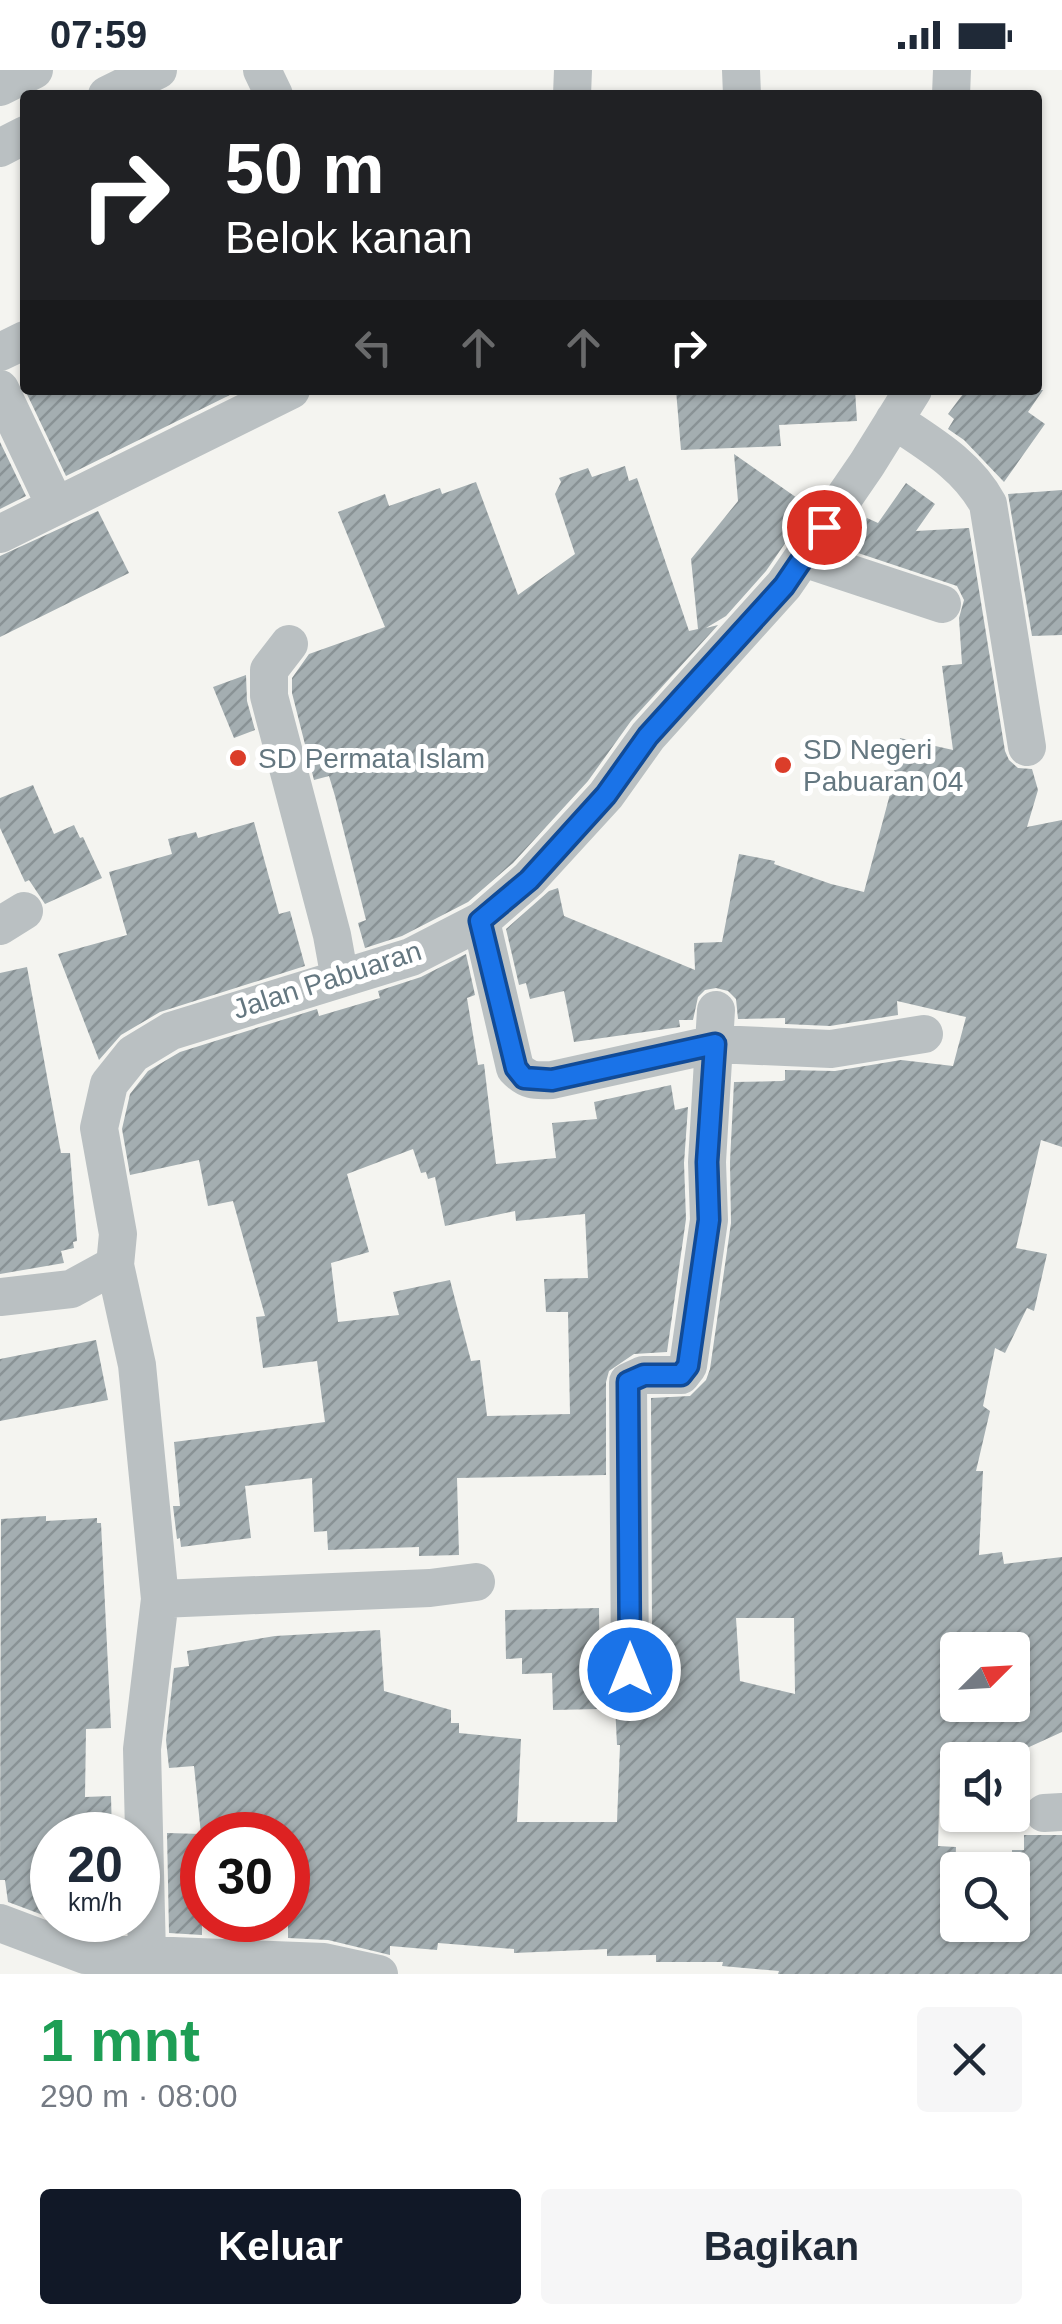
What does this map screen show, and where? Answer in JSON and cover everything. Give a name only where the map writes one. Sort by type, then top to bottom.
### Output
[{"type":"street","points":[[0,86],[34,70]]},
{"type":"street","points":[[117,90],[158,70]]},
{"type":"street","points":[[0,389],[55,505]]},
{"type":"street","points":[[0,534],[280,395]]},
{"type":"street","points":[[904,405],[976,482],[988,504],[1026,747]]},
{"type":"street","name":"Jalan Pabuaran","points":[[147,1955],[142,1749],[160,1599],[137,1364],[115,1264],[118,1234],[99,1128],[109,1084],[133,1054],[171,1031],[411,958],[480,921],[529,880],[606,795],[648,736],[784,586],[904,405]]},
{"type":"street","points":[[803,558],[942,604]]},
{"type":"street","points":[[288,644],[270,670],[268,696],[330,925],[340,979]]},
{"type":"street","points":[[480,921],[516,1068],[524,1078],[552,1080],[715,1027],[831,1049],[924,1034]]},
{"type":"street","points":[[630,1670],[628,1382],[644,1375],[681,1375],[688,1366],[709,1220],[707,1162],[715,1027]]},
{"type":"street","points":[[0,1297],[72,1289],[115,1264]]},
{"type":"street","points":[[160,1599],[430,1588],[476,1582]]},
{"type":"street","points":[[0,1923],[84,1965],[147,1955],[324,1962],[379,1974]]},
{"type":"building","points":[[27,395],[230,395],[66,476]]},
{"type":"building","points":[[676,395],[855,395],[857,421],[779,425],[781,446],[681,450]]},
{"type":"building","points":[[962,395],[1040,395],[1028,412],[1045,424],[1004,482],[964,440],[948,429],[954,419],[948,414]]},
{"type":"building","points":[[0,442],[26,496],[0,509]]},
{"type":"building","points":[[734,454],[810,507],[766,571],[726,616],[706,628],[718,625],[631,721],[588,781],[513,863],[468,902],[402,936],[365,948],[358,923],[366,920],[335,796],[329,776],[314,780],[292,693],[292,678],[309,654],[385,627],[338,512],[385,494],[389,506],[440,488],[442,494],[476,482],[518,595],[575,554],[555,494],[559,478],[588,468],[592,477],[625,466],[629,481],[637,478],[689,631],[698,629],[691,559],[738,501]]},
{"type":"building","points":[[906,483],[935,504],[916,531],[969,528],[1005,751],[1018,768],[1032,769],[1038,790],[1027,827],[1062,820],[1062,1147],[1041,1140],[1016,1248],[1047,1254],[1034,1311],[1027,1308],[1005,1353],[995,1348],[983,1406],[990,1411],[976,1471],[983,1471],[979,1555],[1002,1552],[1004,1564],[1062,1557],[1062,1732],[1030,1747],[1030,1742],[940,1742],[938,1846],[956,1847],[956,1852],[940,1852],[940,1942],[1030,1942],[1030,1852],[1012,1850],[1024,1850],[1024,1835],[1062,1835],[1062,1974],[778,1974],[779,1971],[722,1966],[723,1962],[656,1962],[656,1955],[607,1956],[607,1949],[514,1953],[514,1949],[438,1943],[437,1950],[390,1946],[390,1955],[310,1939],[310,1812],[199,1812],[194,1766],[169,1768],[166,1740],[174,1668],[189,1666],[187,1651],[275,1636],[380,1630],[384,1691],[451,1710],[451,1723],[459,1723],[459,1733],[521,1739],[517,1822],[617,1822],[620,1745],[615,1704],[661,1701],[657,1634],[652,1634],[651,1398],[690,1396],[706,1380],[710,1369],[731,1223],[734,1082],[782,1081],[785,1070],[835,1071],[901,1060],[953,1066],[966,1017],[897,1001],[898,1015],[830,1026],[785,1024],[785,1018],[738,1019],[736,999],[728,991],[716,988],[705,990],[698,997],[693,1020],[679,1020],[680,1027],[574,1042],[564,991],[530,999],[526,983],[519,985],[506,929],[549,891],[558,888],[564,916],[695,970],[694,943],[722,942],[739,854],[775,861],[774,864],[831,884],[864,892],[890,794],[900,738],[953,750],[942,666],[962,664],[959,618],[964,600],[957,586],[852,551],[867,518],[878,523]],"holes":[[[736,1618],[794,1618],[795,1694],[740,1681]]]},
{"type":"building","points":[[1062,490],[1062,635],[1032,636],[1008,494]]},
{"type":"building","points":[[98,511],[129,573],[0,637],[0,556]]},
{"type":"building","points":[[246,675],[247,701],[255,730],[234,738],[213,687]]},
{"type":"building","points":[[33,785],[54,834],[74,825],[102,878],[45,904],[29,880],[25,882],[0,828],[0,798]]},
{"type":"building","points":[[254,822],[279,914],[290,911],[305,966],[160,1012],[121,1035],[99,1060],[58,954],[127,935],[109,872],[172,854],[168,839],[196,832],[198,838]]},
{"type":"building","points":[[466,954],[475,995],[467,998],[478,1065],[484,1064],[496,1164],[556,1158],[552,1123],[597,1119],[594,1102],[671,1085],[675,1110],[688,1107],[686,1219],[667,1352],[634,1354],[609,1371],[606,1475],[457,1478],[459,1555],[419,1556],[419,1547],[328,1550],[327,1531],[314,1532],[312,1478],[245,1486],[251,1538],[181,1547],[173,1506],[180,1506],[174,1442],[325,1422],[317,1361],[263,1368],[256,1317],[265,1316],[233,1201],[208,1206],[199,1160],[130,1175],[122,1129],[130,1094],[148,1071],[180,1052],[317,1009],[319,1016],[380,998],[378,991],[421,977]],"holes":[[[413,1149],[421,1173],[426,1172],[428,1179],[435,1177],[445,1226],[515,1211],[516,1221],[585,1214],[588,1278],[544,1279],[546,1312],[568,1312],[570,1414],[487,1416],[480,1360],[471,1361],[450,1280],[393,1292],[399,1315],[338,1322],[331,1263],[369,1252],[347,1174]]]},
{"type":"building","points":[[27,967],[61,1153],[70,1153],[77,1241],[73,1242],[74,1248],[61,1251],[64,1263],[0,1274],[0,973]]},
{"type":"building","points":[[96,1340],[108,1400],[0,1421],[0,1359]]},
{"type":"building","points":[[97,1518],[97,1523],[101,1523],[111,1728],[86,1729],[85,1797],[111,1796],[111,1812],[30,1812],[30,1910],[8,1902],[5,1880],[0,1880],[1,1519]]},
{"type":"building","points":[[599,1608],[600,1709],[553,1710],[552,1673],[522,1674],[522,1658],[506,1659],[505,1610]]},
{"type":"building","points":[[167,1833],[180,1833],[180,1934],[169,1933]]},
{"type":"place","name":"SD Permata Islam","points":[[238,758]]},
{"type":"place","name":"SD Negeri Pabuaran 04","points":[[783,765]]},
{"type":"route","points":[[630,1670],[628,1382],[634,1376],[681,1375],[688,1366],[709,1220],[707,1162],[715,1044],[552,1080],[524,1078],[516,1068],[480,921],[529,880],[606,795],[648,736],[784,586],[824,527]]}]
